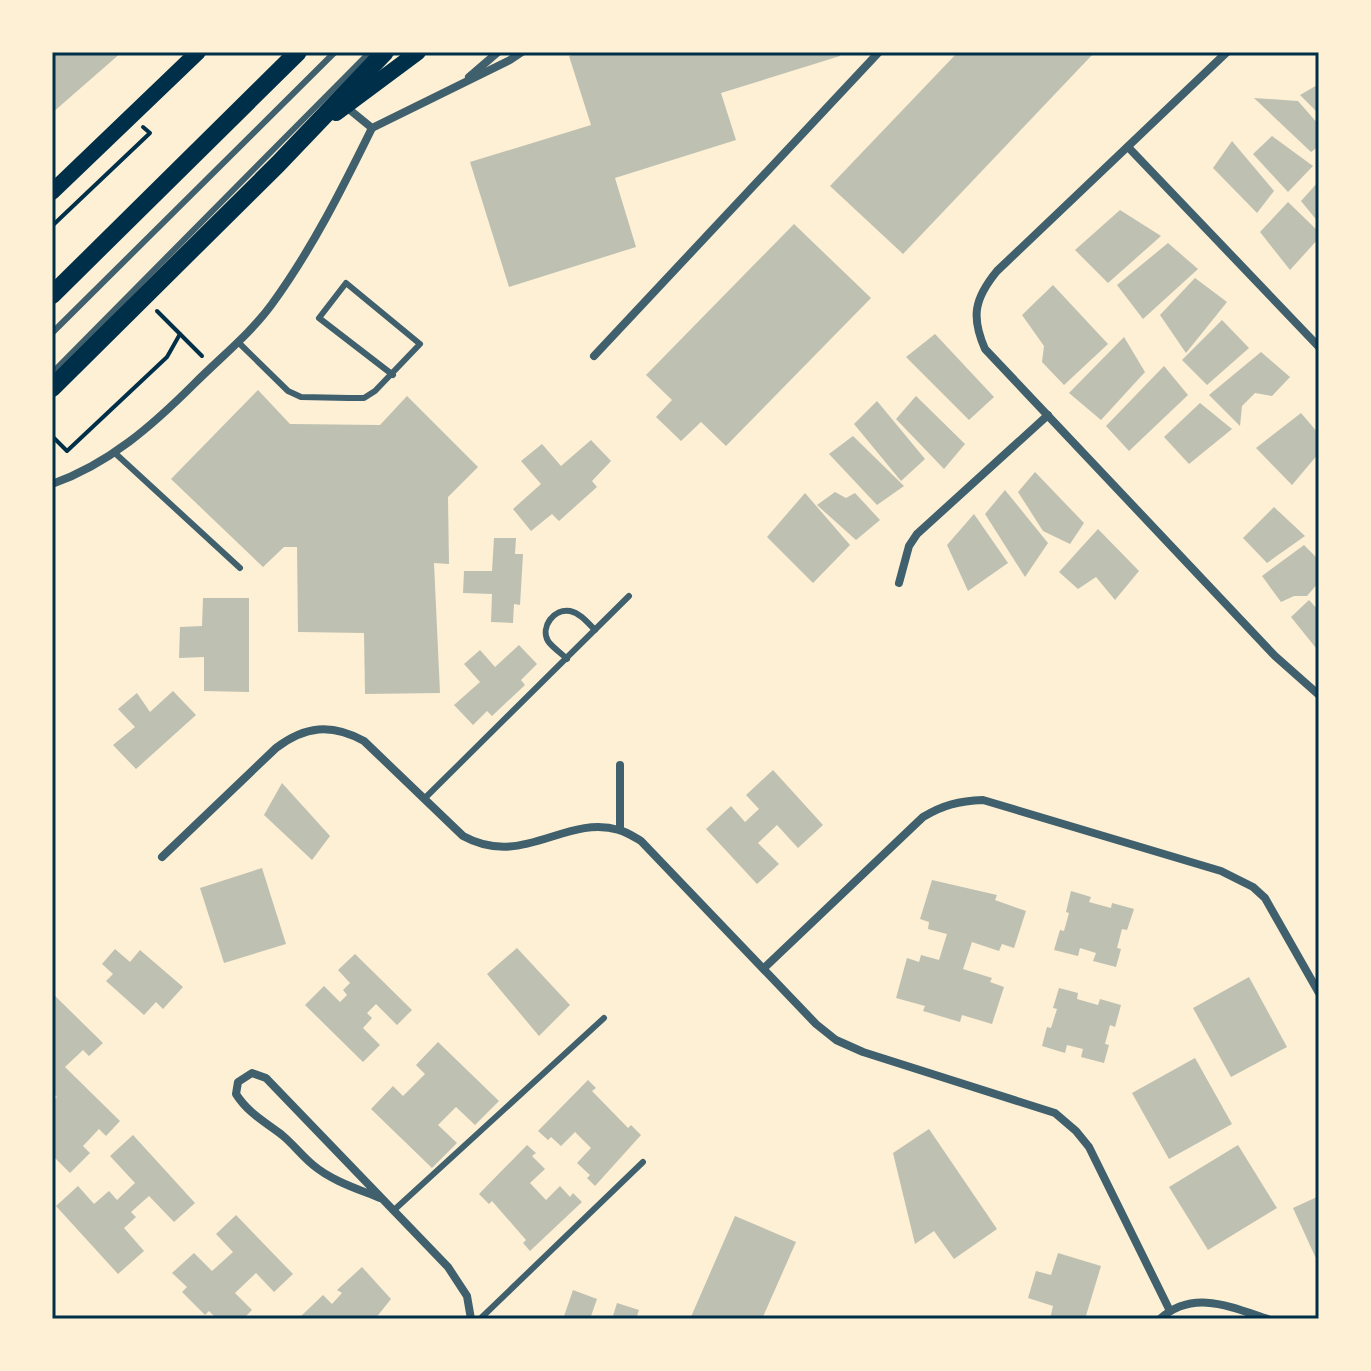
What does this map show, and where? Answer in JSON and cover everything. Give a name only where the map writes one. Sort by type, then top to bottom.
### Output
[{"type":"main road","points":[[52,192],[198,52]]},
{"type":"main road","points":[[52,295],[298,52]]},
{"type":"main road","points":[[52,388],[278,164],[385,52]]},
{"type":"main road","points":[[278,164],[344,105],[418,52]]},
{"type":"street","points":[[458,87],[498,52]]},
{"type":"street","points":[[52,484],[116,454],[173,405],[271,306],[330,214],[372,128],[522,52]]},
{"type":"street","points":[[594,356],[879,52]]},
{"type":"street","points":[[1227,52],[997,271],[982,289],[976,309],[977,330],[985,349],[1275,656],[1319,695]]},
{"type":"street","points":[[344,105],[372,128]]},
{"type":"street","points":[[1128,147],[1318,342]]},
{"type":"street","points":[[899,583],[909,546],[917,534],[1048,415]]},
{"type":"street","points":[[162,857],[276,748],[292,736],[310,730],[329,729],[350,733],[364,741],[463,836],[479,845],[521,846],[582,830],[620,830],[641,841],[816,1024],[836,1040],[891,1063],[1055,1113],[1076,1131],[1089,1147],[1170,1311]]},
{"type":"street","points":[[620,765],[620,830]]},
{"type":"street","points":[[764,968],[923,817],[959,801],[983,800],[1221,871],[1253,887],[1275,912],[1319,993]]},
{"type":"street","points":[[380,1198],[332,1178],[314,1166],[239,1100],[236,1094],[238,1082],[252,1073],[266,1078],[460,1281],[467,1296],[471,1319]]},
{"type":"street","points":[[1160,1319],[1170,1311],[1193,1302],[1212,1301],[1268,1319]]},
{"type":"lane","points":[[52,333],[335,52]]},
{"type":"lane","points":[[52,373],[370,52]]},
{"type":"lane","points":[[238,342],[288,391],[301,397],[364,398],[393,375],[420,344],[346,283],[319,318],[393,375]]},
{"type":"lane","points":[[116,454],[240,568]]},
{"type":"lane","points":[[424,799],[629,596]]},
{"type":"lane","points":[[567,659],[549,642],[546,634],[550,619],[563,611],[571,611],[595,630]]},
{"type":"lane","points":[[393,1211],[604,1018]]},
{"type":"lane","points":[[480,1319],[643,1162]]},
{"type":"path","points":[[52,226],[150,133]]},
{"type":"path","points":[[144,297],[212,366]]},
{"type":"path","points":[[52,436],[67,451],[167,357],[180,334]]},
{"type":"building","points":[[52,52],[122,52],[52,113]]},
{"type":"building","points":[[584,52],[838,52],[840,56],[721,93],[736,140],[615,178],[636,247],[509,287],[470,162],[591,125],[569,56]]},
{"type":"building","points":[[958,52],[1093,54],[903,254],[830,186]]},
{"type":"building","points":[[1319,84],[1319,114],[1300,95]]},
{"type":"building","points":[[1254,98],[1298,101],[1319,125],[1319,146],[1311,152]]},
{"type":"building","points":[[1272,136],[1313,166],[1288,192],[1253,154]]},
{"type":"building","points":[[1232,141],[1274,191],[1257,213],[1213,168]]},
{"type":"building","points":[[1319,181],[1319,223],[1301,201]]},
{"type":"building","points":[[1288,202],[1319,232],[1319,238],[1290,270],[1260,232]]},
{"type":"building","points":[[1120,210],[1161,236],[1108,283],[1075,250]]},
{"type":"building","points":[[794,224],[871,298],[726,446],[701,422],[681,441],[656,417],[672,400],[646,375]]},
{"type":"building","points":[[1168,243],[1198,269],[1143,319],[1117,285]]},
{"type":"building","points":[[1195,278],[1227,302],[1186,353],[1160,315]]},
{"type":"building","points":[[1053,285],[1108,344],[1064,385],[1042,362],[1044,346],[1022,315]]},
{"type":"building","points":[[1222,320],[1249,348],[1207,385],[1182,360]]},
{"type":"building","points":[[935,334],[994,397],[969,420],[906,357]]},
{"type":"building","points":[[1124,337],[1145,372],[1101,420],[1069,393]]},
{"type":"building","points":[[1261,352],[1290,377],[1272,396],[1255,393],[1242,406],[1240,426],[1209,395]]},
{"type":"building","points":[[1164,366],[1188,395],[1129,451],[1106,426]]},
{"type":"building","points":[[258,390],[290,424],[380,425],[407,396],[478,467],[448,497],[449,564],[434,563],[440,693],[365,694],[364,633],[298,632],[297,547],[284,547],[263,567],[171,479]]},
{"type":"building","points":[[916,396],[965,444],[944,469],[896,419]]},
{"type":"building","points":[[877,401],[925,459],[901,481],[854,424]]},
{"type":"building","points":[[1200,403],[1232,429],[1189,464],[1164,437]]},
{"type":"building","points":[[1301,413],[1319,434],[1319,453],[1292,485],[1256,448]]},
{"type":"building","points":[[853,436],[904,486],[877,505],[829,454]]},
{"type":"building","points":[[591,440],[611,461],[592,481],[597,487],[559,521],[552,514],[531,531],[513,509],[541,484],[521,461],[542,444],[561,466]]},
{"type":"building","points":[[1035,472],[1084,523],[1070,544],[1043,531],[1018,492]]},
{"type":"building","points":[[1005,490],[1048,543],[1025,577],[985,514]]},
{"type":"building","points":[[835,492],[846,498],[855,493],[880,520],[856,540],[817,505]]},
{"type":"building","points":[[805,493],[850,545],[813,583],[767,537]]},
{"type":"building","points":[[1274,507],[1305,536],[1267,563],[1243,538]]},
{"type":"building","points":[[974,514],[1008,563],[968,591],[947,545]]},
{"type":"building","points":[[1098,529],[1139,571],[1115,600],[1096,577],[1078,589],[1059,572]]},
{"type":"building","points":[[494,538],[516,538],[515,554],[523,554],[520,605],[514,604],[513,623],[491,622],[492,594],[463,593],[464,571],[492,571]]},
{"type":"building","points":[[1304,545],[1319,560],[1319,582],[1307,596],[1294,596],[1281,602],[1262,576]]},
{"type":"building","points":[[203,598],[249,598],[249,692],[204,691],[204,657],[179,658],[180,627],[202,626]]},
{"type":"building","points":[[1309,600],[1319,611],[1319,645],[1316,648],[1291,617]]},
{"type":"building","points":[[519,645],[537,664],[521,680],[525,685],[492,716],[487,711],[473,725],[454,705],[480,682],[464,664],[480,650],[495,667]]},
{"type":"building","points":[[173,691],[196,715],[136,769],[113,745],[135,727],[118,709],[137,693],[150,712]]},
{"type":"building","points":[[773,770],[823,825],[798,848],[777,825],[758,843],[779,864],[757,884],[706,829],[731,806],[745,822],[759,809],[746,795]]},
{"type":"building","points":[[282,783],[330,836],[312,860],[264,815]]},
{"type":"building","points":[[262,868],[286,944],[224,963],[200,888]]},
{"type":"building","points":[[932,880],[997,895],[995,900],[1026,911],[1014,948],[1002,944],[999,951],[972,942],[963,969],[992,978],[990,982],[1004,987],[992,1024],[962,1015],[960,1022],[923,1011],[925,1006],[896,998],[907,958],[919,962],[921,955],[939,960],[947,934],[928,929],[929,922],[920,919]]},
{"type":"building","points":[[1071,891],[1091,897],[1089,902],[1111,908],[1112,903],[1134,909],[1127,930],[1122,929],[1116,967],[1093,961],[1096,953],[1080,948],[1078,956],[1054,950],[1060,930],[1064,931]]},
{"type":"building","points":[[517,948],[570,1005],[539,1036],[487,974]]},
{"type":"building","points":[[115,949],[130,962],[140,950],[183,987],[163,1009],[156,1002],[144,1015],[106,981],[113,974],[102,964]]},
{"type":"building","points":[[355,954],[412,1010],[397,1025],[376,1004],[367,1013],[372,1018],[363,1028],[380,1045],[363,1062],[305,1005],[324,986],[340,1002],[347,995],[343,990],[350,983],[338,970]]},
{"type":"building","points":[[1249,977],[1287,1047],[1231,1077],[1193,1008]]},
{"type":"building","points":[[1059,988],[1078,993],[1077,999],[1098,1005],[1100,999],[1121,1005],[1115,1027],[1110,1025],[1104,1063],[1081,1057],[1083,1049],[1067,1045],[1065,1053],[1042,1046],[1047,1027],[1051,1028],[1057,1009],[1053,1008]]},
{"type":"building","points":[[52,993],[103,1043],[89,1056],[83,1050],[65,1067],[120,1121],[106,1136],[99,1129],[83,1146],[90,1153],[70,1173],[52,1155],[52,1102],[57,1097],[52,1092]]},
{"type":"building","points":[[438,1042],[499,1101],[475,1125],[456,1107],[438,1125],[457,1143],[432,1168],[371,1109],[393,1086],[403,1096],[425,1074],[416,1065]]},
{"type":"building","points":[[1195,1058],[1232,1124],[1169,1159],[1132,1093]]},
{"type":"building","points":[[588,1080],[596,1088],[592,1091],[628,1128],[631,1125],[641,1135],[595,1186],[587,1178],[590,1175],[577,1163],[591,1148],[575,1132],[561,1146],[538,1131]]},
{"type":"building","points":[[929,1129],[997,1229],[954,1259],[934,1231],[915,1244],[893,1153]]},
{"type":"building","points":[[133,1135],[195,1203],[174,1222],[149,1196],[131,1212],[136,1217],[124,1228],[144,1251],[118,1274],[56,1206],[78,1186],[94,1204],[109,1191],[117,1200],[135,1183],[110,1156]]},
{"type":"building","points":[[527,1145],[536,1153],[532,1156],[545,1169],[530,1183],[546,1200],[560,1186],[570,1197],[573,1193],[582,1202],[530,1251],[523,1243],[526,1240],[492,1201],[489,1204],[479,1194]]},
{"type":"building","points":[[1238,1145],[1277,1208],[1208,1250],[1169,1187]]},
{"type":"building","points":[[1319,1196],[1319,1265],[1293,1208]]},
{"type":"building","points":[[236,1215],[293,1274],[274,1292],[256,1273],[235,1293],[252,1310],[243,1319],[217,1319],[209,1311],[205,1315],[182,1292],[187,1287],[172,1273],[194,1253],[212,1271],[233,1252],[216,1234]]},
{"type":"building","points":[[735,1216],[796,1242],[762,1319],[690,1319]]},
{"type":"building","points":[[1058,1253],[1101,1266],[1085,1319],[1050,1319],[1053,1306],[1028,1298],[1036,1271],[1051,1275]]},
{"type":"building","points":[[362,1267],[391,1299],[375,1319],[298,1319],[323,1295],[332,1304],[342,1293],[337,1290]]},
{"type":"building","points":[[573,1290],[597,1299],[590,1319],[563,1319]]},
{"type":"building","points":[[617,1303],[639,1310],[636,1319],[612,1319]]}]
